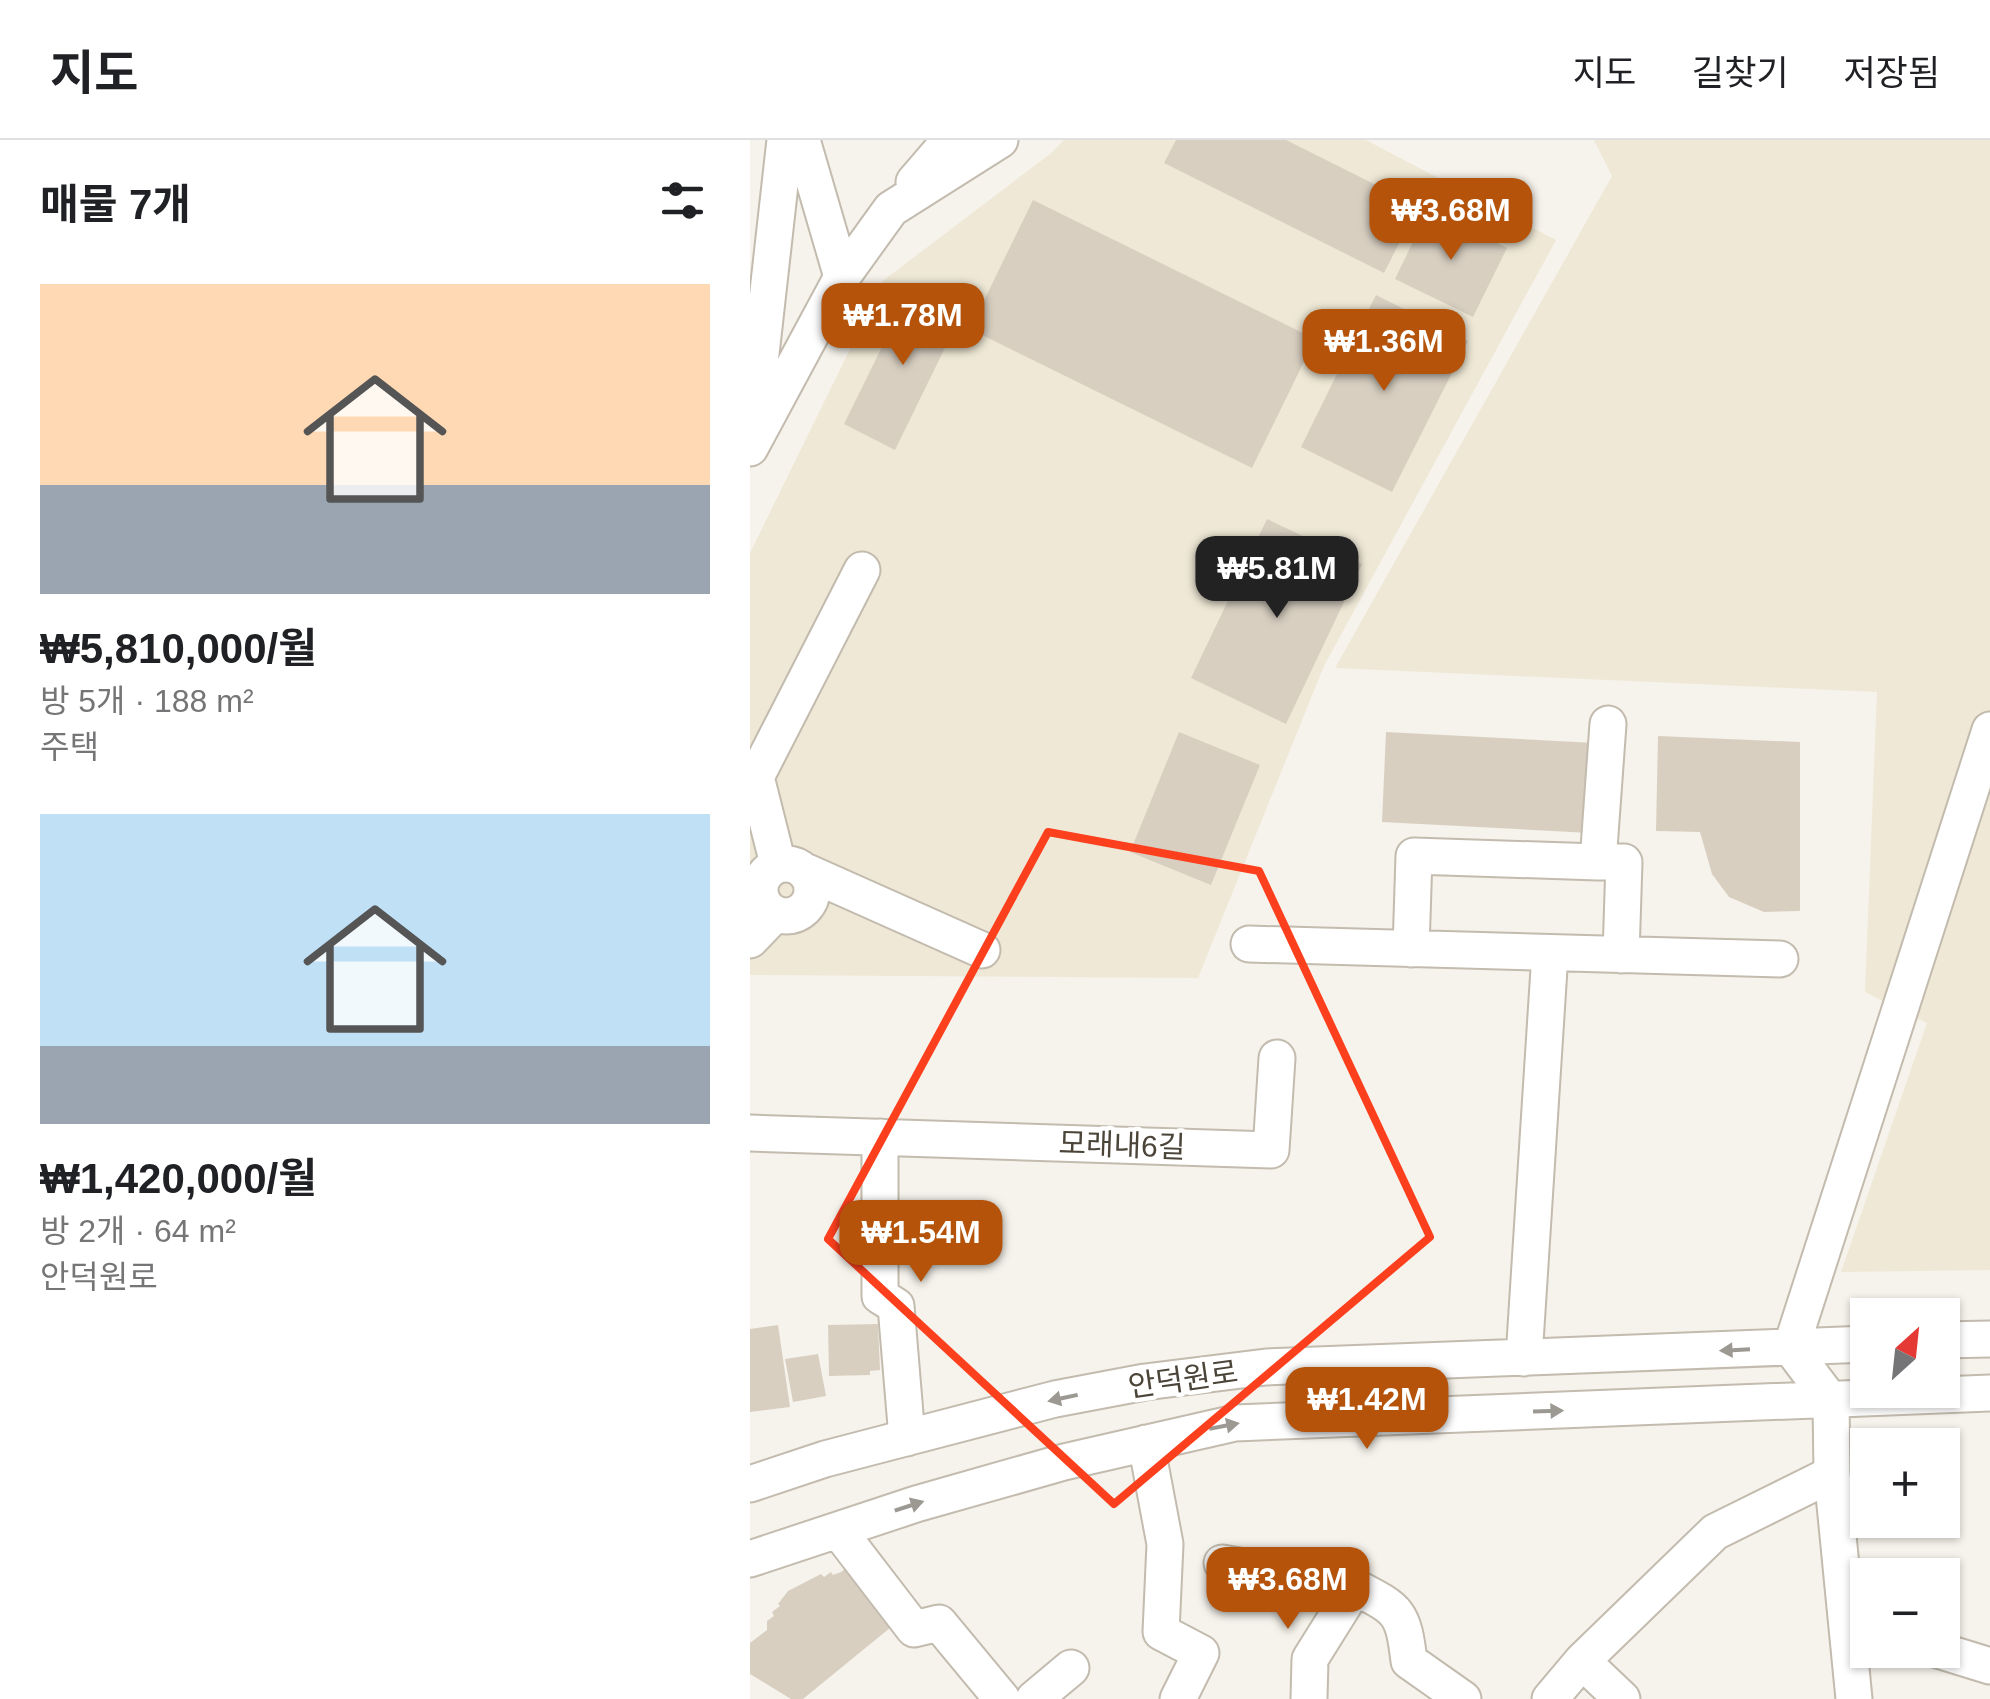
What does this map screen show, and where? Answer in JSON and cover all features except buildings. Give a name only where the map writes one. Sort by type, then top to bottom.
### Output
[{"type":"street","points":[[750,446],[785,140]]},
{"type":"street","points":[[802,140],[842,277]]},
{"type":"street","points":[[750,446],[842,277],[891,209],[950,140]]},
{"type":"street","points":[[891,209],[1000,140]]},
{"type":"street","points":[[750,940],[775,914],[795,915],[810,902],[813,892],[793,868],[756,777],[862,570]]},
{"type":"street","points":[[1598,852],[1608,724]]},
{"type":"street","points":[[1850,1583],[1832,1474],[1831,1401],[1791,1348],[1990,730]]},
{"type":"street","points":[[1411,949],[1414,856],[1495,858],[1598,852],[1624,862],[1622,954]]},
{"type":"street","points":[[793,868],[982,950]]},
{"type":"street","points":[[1249,944],[1780,959]]},
{"type":"street","points":[[1524,1358],[1550,953]]},
{"type":"street","name":"모래내6길","points":[[750,1133],[1271,1150],[1278,1058]]},
{"type":"street","points":[[880,1137],[880,1296],[896,1306],[907,1438]]},
{"type":"street","points":[[1960,1339],[1990,1338]]},
{"type":"street","name":"안덕원로","points":[[750,1484],[1055,1399],[1144,1382],[1266,1367],[1850,1345]]},
{"type":"street","name":"안덕원로","points":[[750,1560],[1064,1462],[1234,1423],[1990,1393]]},
{"type":"street","name":"안덕원로","points":[[1146,1443],[1165,1544],[1161,1632],[1201,1652],[1178,1699]]},
{"type":"street","points":[[1550,1699],[1582,1661],[1716,1532],[1832,1474]]},
{"type":"street","points":[[838,1530],[914,1629],[939,1623],[1002,1699]]},
{"type":"street","points":[[1222,1563],[1354,1587],[1396,1611],[1405,1626],[1410,1661],[1463,1699]]},
{"type":"street","points":[[1310,1699],[1310,1658],[1354,1587]]},
{"type":"street","points":[[1960,1657],[1990,1666]]},
{"type":"street","points":[[1582,1661],[1622,1699]]},
{"type":"street","points":[[1034,1699],[1071,1668]]},
{"type":"street","points":[[1854,1699],[1855,1668]]},
{"type":"highlighted area","points":[[1048,832],[1259,871],[1430,1237],[1114,1504],[828,1239]]},
{"type":"shaded area","points":[[1064,140],[1366,140],[1556,240],[1324,666],[1198,978],[750,975],[750,553],[884,280]]},
{"type":"shaded area","points":[[1594,140],[1990,140],[1990,1270],[1841,1272],[1927,1023],[1865,992],[1877,692],[1335,668],[1612,176]]}]
